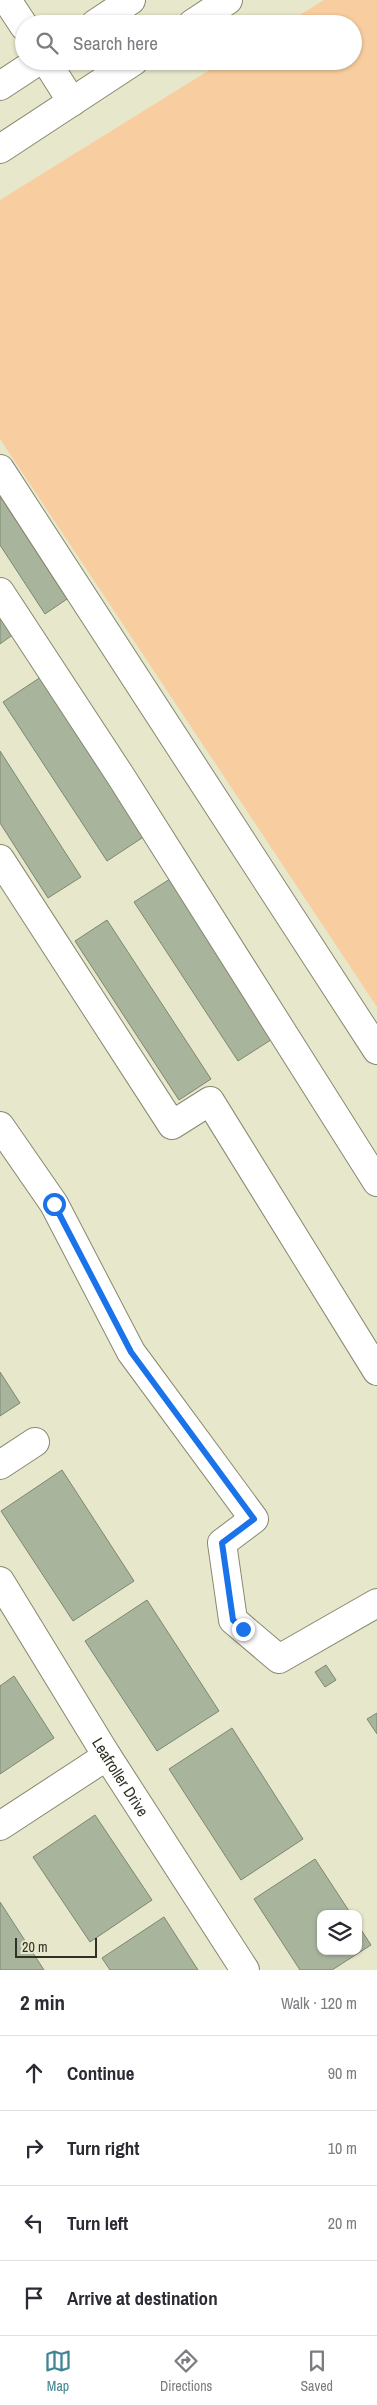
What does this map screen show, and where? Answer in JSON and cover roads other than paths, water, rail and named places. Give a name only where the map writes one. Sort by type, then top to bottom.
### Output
[{"type":"street","points":[[7,0],[17,15]]},
{"type":"street","points":[[108,15],[131,0]]},
{"type":"street","points":[[206,15],[228,0]]},
{"type":"street","points":[[0,86],[24,70]]},
{"type":"street","points":[[52,70],[72,102]]},
{"type":"street","points":[[0,149],[120,70]]},
{"type":"street","points":[[0,469],[377,1050]]},
{"type":"street","points":[[0,592],[120,775],[377,1182]]},
{"type":"street","points":[[0,859],[172,1125],[210,1101],[377,1371]]},
{"type":"street","points":[[0,1126],[54,1204],[131,1352],[254,1519],[222,1543],[233,1620],[279,1659],[377,1603]]},
{"type":"street","points":[[0,1465],[35,1442]]},
{"type":"street","name":"Leafroller Drive","points":[[0,1581],[107,1756],[245,1970]]},
{"type":"street","points":[[0,1826],[107,1756]]}]
